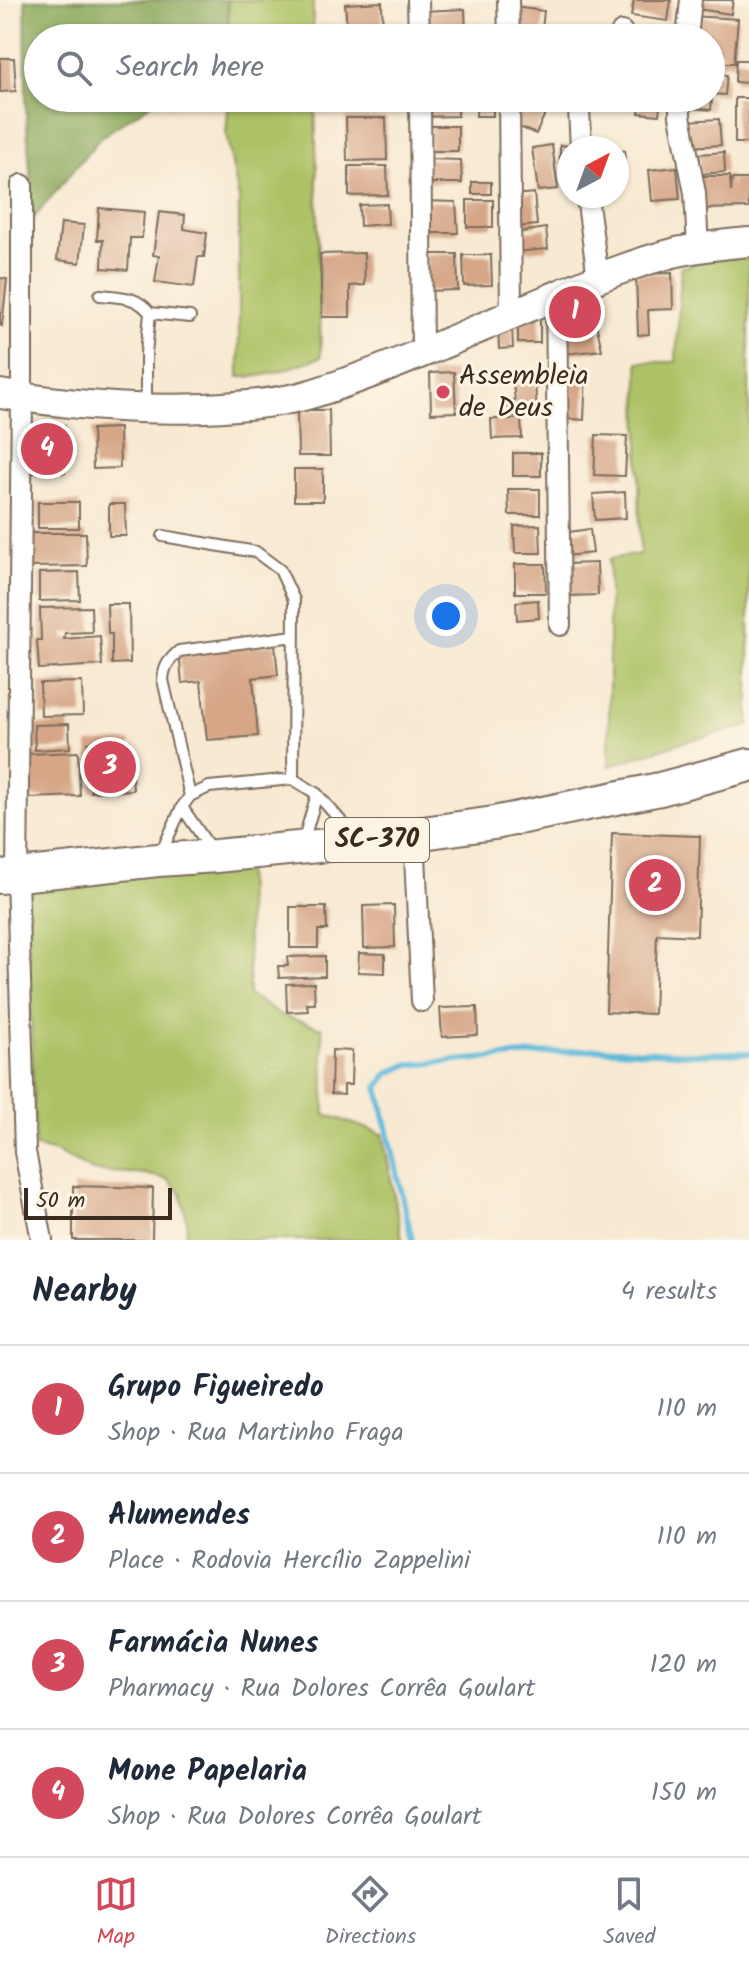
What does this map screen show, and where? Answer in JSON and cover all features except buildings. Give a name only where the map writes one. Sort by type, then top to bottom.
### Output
[{"type":"main road","name":"SC-370","points":[[8,876],[414,835],[572,808],[749,765]]},
{"type":"street","points":[[418,0],[419,24]]},
{"type":"street","points":[[508,0],[509,24]]},
{"type":"street","points":[[688,24],[691,0]]},
{"type":"street","points":[[420,112],[422,352]]},
{"type":"street","points":[[509,112],[511,314]]},
{"type":"street","points":[[579,112],[580,136]]},
{"type":"street","points":[[680,112],[695,193],[698,248]]},
{"type":"street","points":[[22,185],[11,396],[8,876],[25,1152],[42,1240]]},
{"type":"street","points":[[589,208],[598,278]]},
{"type":"street","points":[[11,396],[146,409],[213,408],[312,394],[422,352],[598,278],[664,256],[749,242]]},
{"type":"street","points":[[556,295],[560,625]]},
{"type":"street","points":[[414,835],[422,1001]]},
{"type":"lane","points":[[100,295],[143,303],[150,313],[146,409]]},
{"type":"lane","points":[[150,313],[190,317]]},
{"type":"lane","points":[[163,536],[256,552],[280,570],[294,600],[293,779]]},
{"type":"lane","points":[[190,796],[163,680],[170,659],[179,651],[294,636]]},
{"type":"lane","points":[[158,860],[190,796],[209,787],[293,779],[317,794],[359,842]]},
{"type":"lane","points":[[301,848],[317,794]]},
{"type":"lane","points":[[182,807],[216,856]]},
{"type":"green space","points":[[25,0],[228,0],[229,24],[25,24]]},
{"type":"green space","points":[[228,0],[313,0],[313,24],[229,24]]},
{"type":"green space","points":[[26,112],[139,112],[101,137],[33,219]]},
{"type":"green space","points":[[228,112],[315,112],[321,357],[260,376],[239,377],[239,198],[226,134]]},
{"type":"green space","points":[[749,256],[749,726],[682,742],[609,766],[609,559],[640,554],[638,362],[676,362],[681,267],[709,260]]},
{"type":"green space","points":[[246,857],[249,995],[281,1015],[322,1028],[325,1114],[383,1134],[402,1240],[186,1240],[187,1222],[181,1193],[167,1179],[145,1174],[93,1171],[56,1152],[35,1147],[27,883]]},
{"type":"waterway","points":[[412,1240],[378,1087],[389,1073],[407,1065],[597,1049],[691,1054],[749,1053]]},
{"type":"place","name":"Grupo Figueiredo","points":[[575,312]]},
{"type":"place","name":"Assembleia de Deus","points":[[443,392]]},
{"type":"place","name":"Mone Papelaria","points":[[47,449]]},
{"type":"place","name":"Farmácia Nunes","points":[[110,767]]},
{"type":"place","name":"Alumendes","points":[[655,885]]}]
